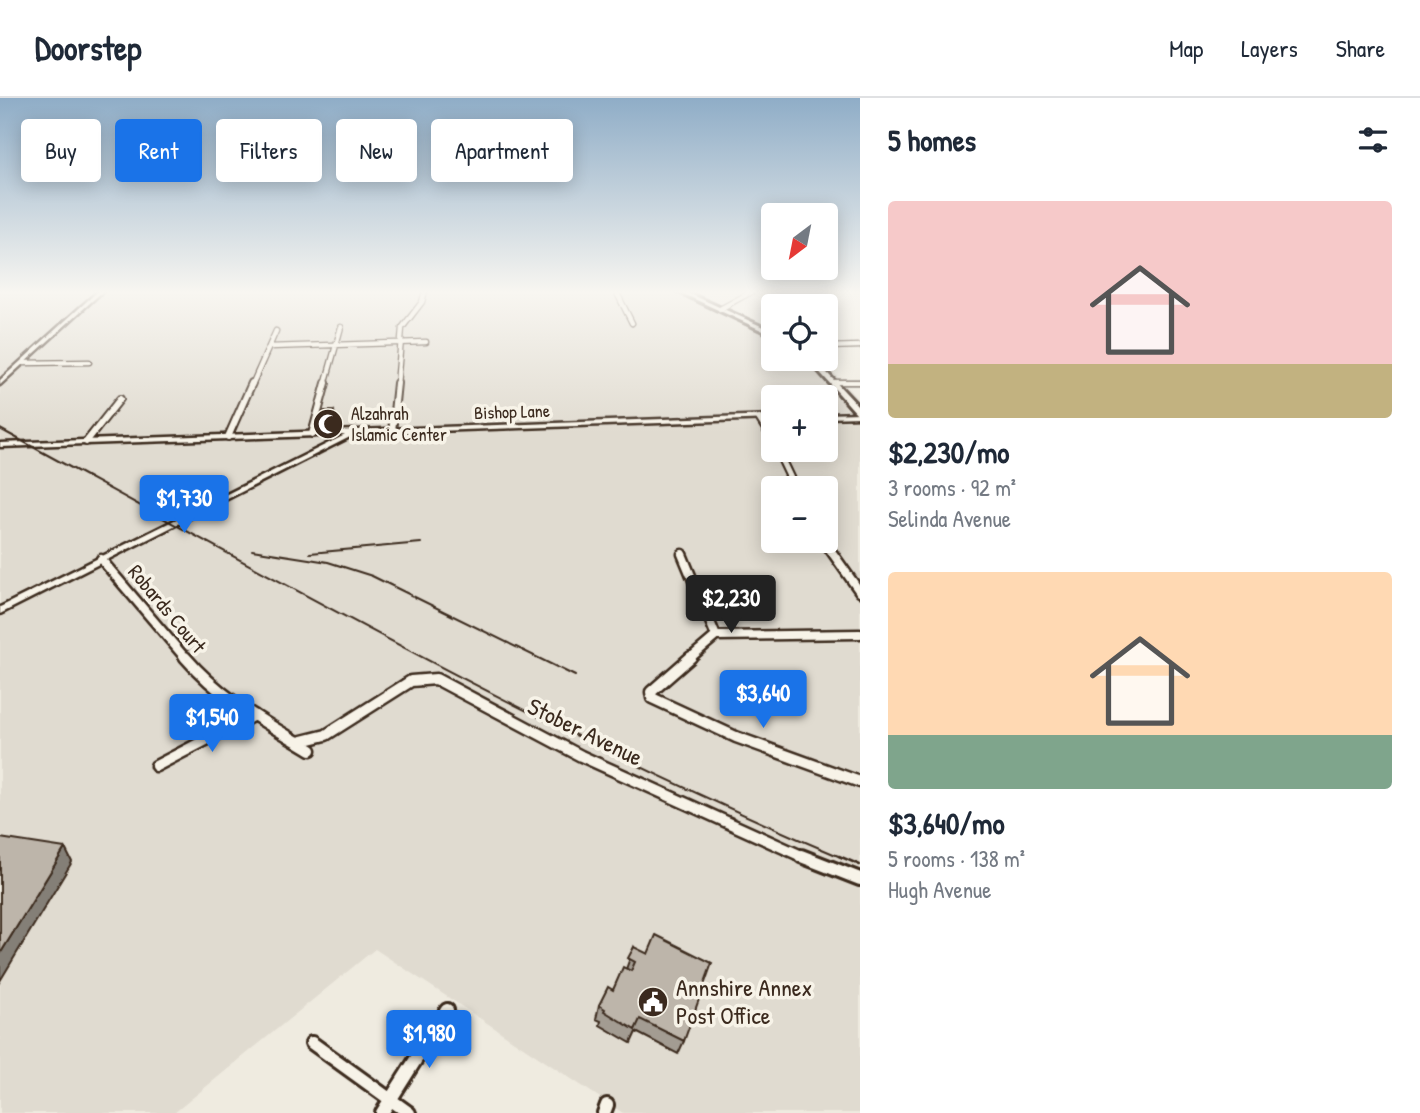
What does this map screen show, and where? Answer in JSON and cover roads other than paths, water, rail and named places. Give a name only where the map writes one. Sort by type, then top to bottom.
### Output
[{"type":"main road","points":[[825,371],[860,402]]},
{"type":"main road","points":[[829,371],[860,414]]},
{"type":"street","points":[[0,383],[50,338]]},
{"type":"street","points":[[228,437],[273,338]]},
{"type":"street","points":[[312,434],[337,338]]},
{"type":"street","points":[[392,432],[401,338]]},
{"type":"street","points":[[269,347],[426,342]]},
{"type":"street","points":[[838,347],[860,346]]},
{"type":"street","points":[[24,363],[89,362]]},
{"type":"street","points":[[838,382],[860,382]]},
{"type":"street","points":[[86,442],[120,400]]},
{"type":"street","points":[[838,415],[860,414]]},
{"type":"street","name":"Bishop Lane","points":[[0,445],[759,418]]},
{"type":"street","points":[[0,611],[352,433]]},
{"type":"street","points":[[832,553],[860,592]]},
{"type":"street","points":[[682,554],[716,636]]},
{"type":"street","name":"Robards Court","points":[[102,559],[207,683],[312,750]]},
{"type":"street","points":[[860,634],[716,636],[662,681],[650,696],[665,706],[736,737],[860,782]]},
{"type":"street","name":"Stober Avenue","points":[[298,742],[326,735],[411,681],[436,679],[580,756],[771,844],[860,879]]},
{"type":"street","points":[[156,766],[254,715]]},
{"type":"street","points":[[382,1113],[447,1010]]},
{"type":"street","points":[[312,1043],[409,1113]]},
{"type":"railway","points":[[0,429],[311,599],[521,708],[734,810],[843,858]]},
{"type":"railway","points":[[310,553],[421,543]]},
{"type":"railway","points":[[252,550],[328,562],[372,576],[575,676]]},
{"type":"railway","points":[[839,856],[860,865]]},
{"type":"place","name":"Alzahrah Islamic Center","points":[[328,424]]},
{"type":"place","name":"Annshire Annex Post Office","points":[[653,1002]]}]
